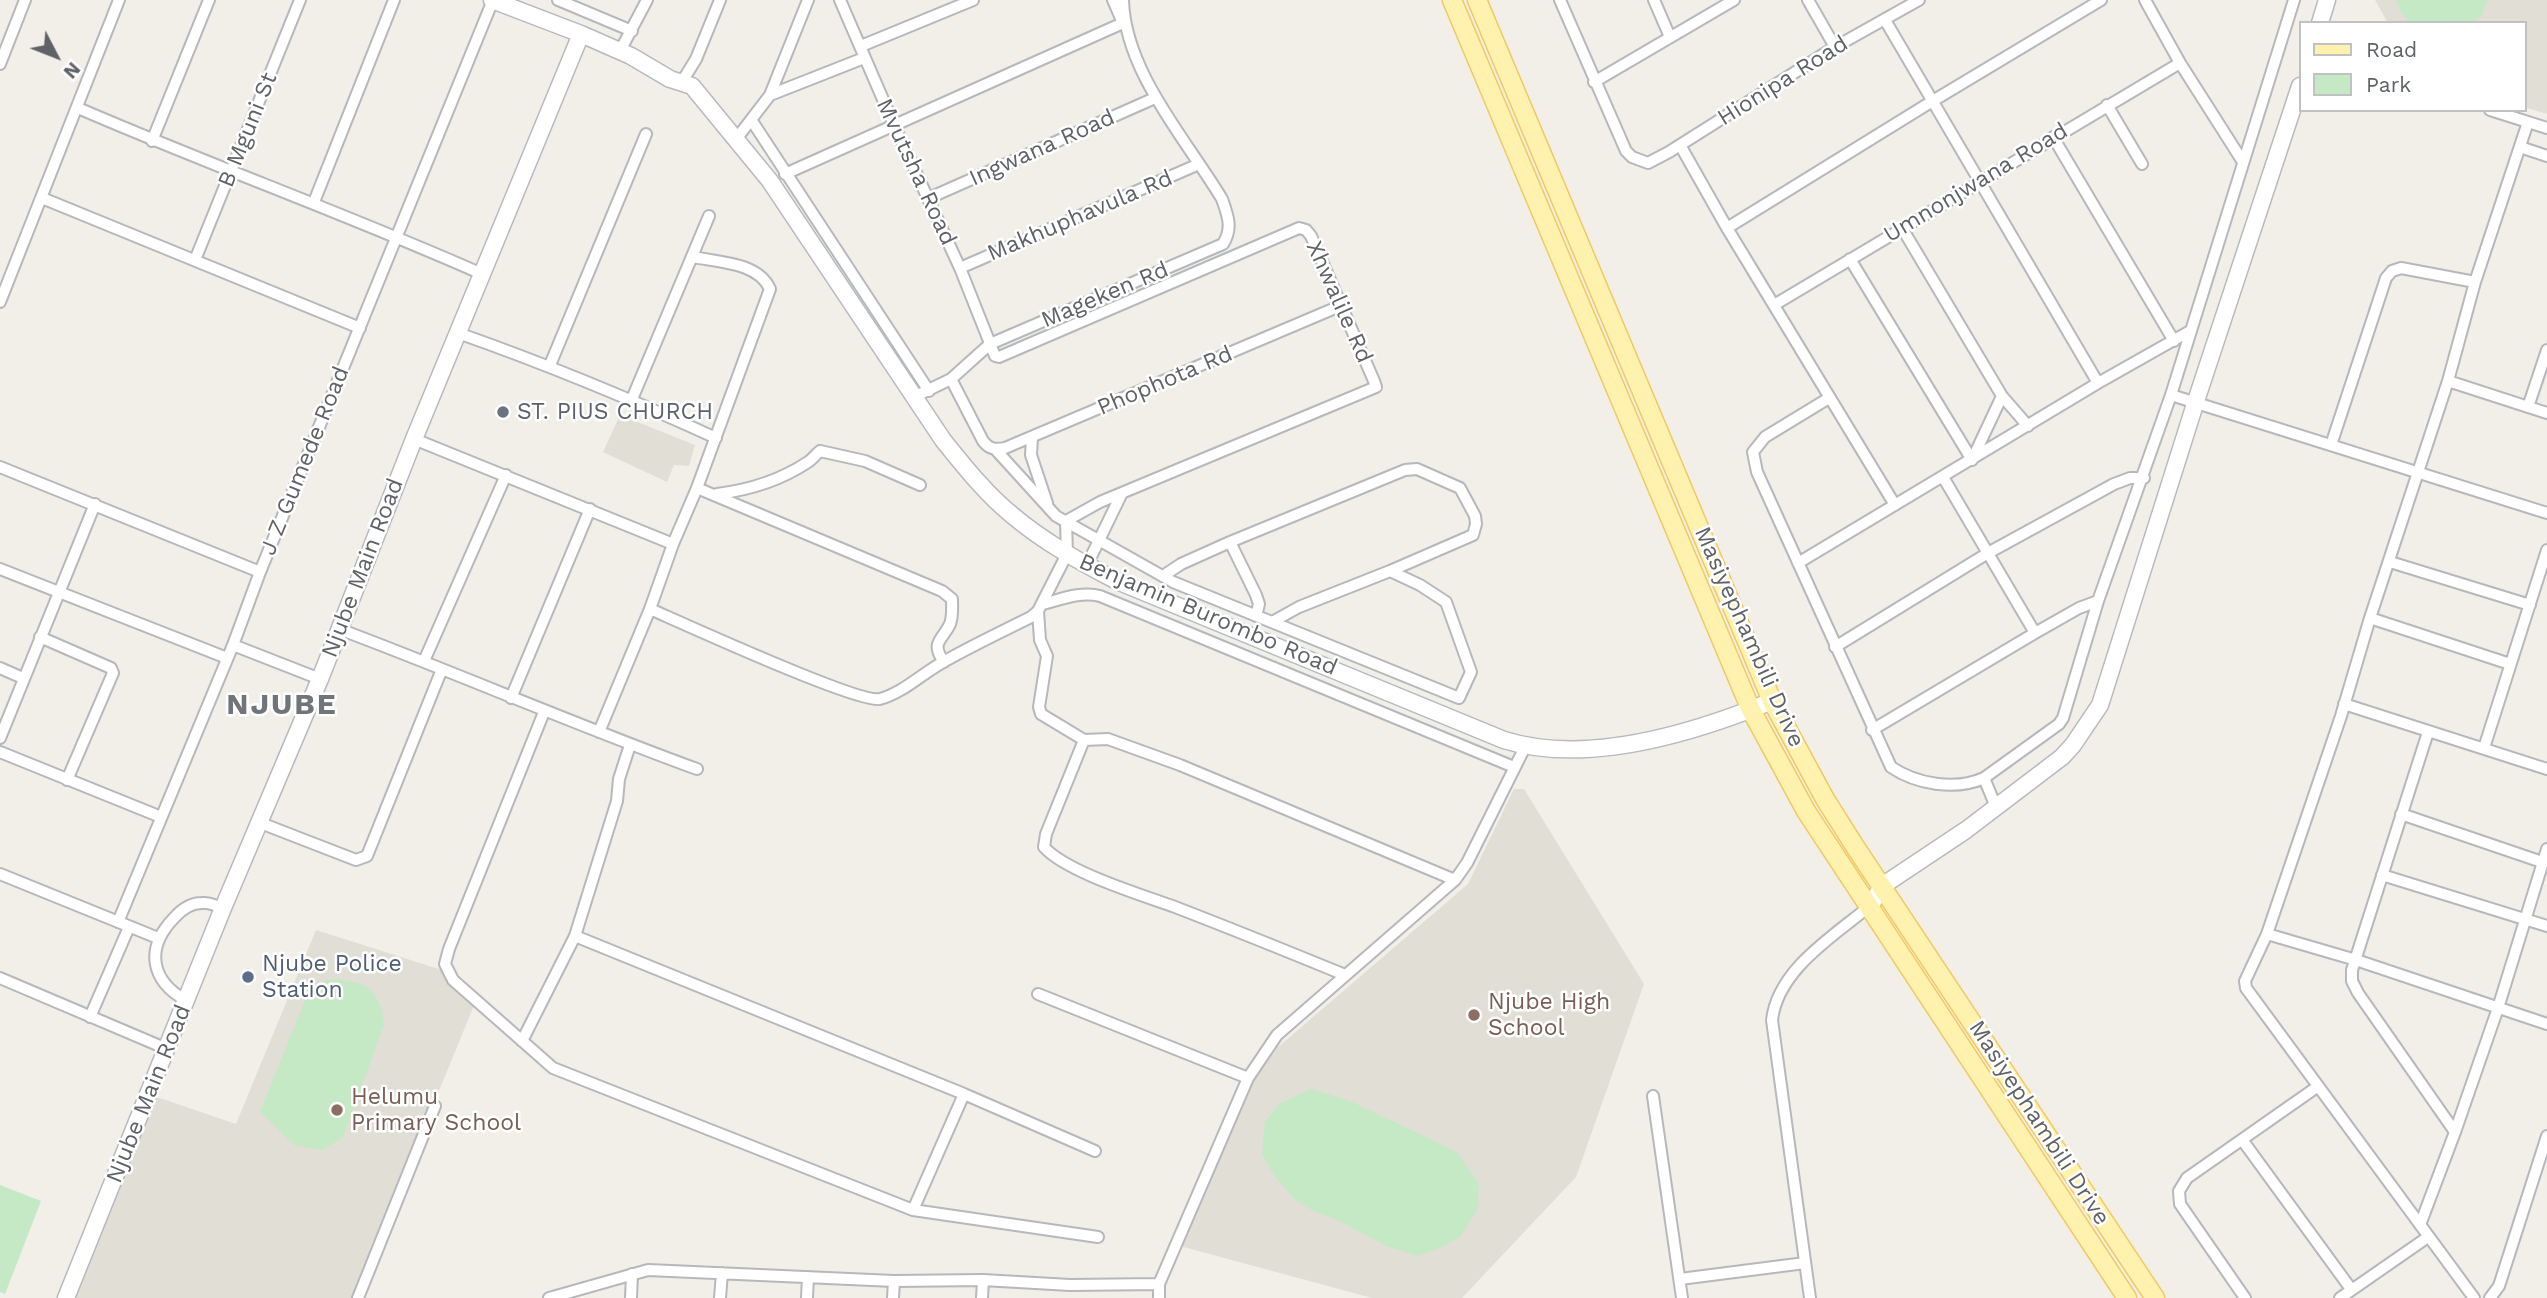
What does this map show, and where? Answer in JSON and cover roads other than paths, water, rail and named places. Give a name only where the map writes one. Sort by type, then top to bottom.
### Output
[{"type":"main road","name":"Masiyephambili Drive","points":[[1452,0],[1751,710],[1806,811],[1871,905],[2127,1298]]},
{"type":"main road","name":"Masiyephambili Drive","points":[[1477,0],[1772,701],[1825,799],[2155,1298]]},
{"type":"street","points":[[0,64],[25,0]]},
{"type":"street","points":[[0,302],[119,0]]},
{"type":"street","points":[[152,141],[209,0]]},
{"type":"street","name":"B Mguni St","points":[[195,260],[300,0]]},
{"type":"street","points":[[314,202],[394,0]]},
{"type":"street","name":"Benjamin Burombo Road","points":[[492,0],[581,34],[620,51],[670,79],[692,86],[770,181],[922,394],[943,440],[1010,514],[1087,565],[1142,592],[1525,747],[1586,748],[1634,743],[1696,729],[1772,701]]},
{"type":"street","name":"J Z Gumede Road","points":[[90,1017],[161,817],[233,645],[260,572],[492,0]]},
{"type":"street","points":[[558,0],[632,31]]},
{"type":"street","points":[[620,51],[647,0]]},
{"type":"street","points":[[692,86],[683,80],[696,59],[720,0]]},
{"type":"street","points":[[737,138],[770,95],[808,0]]},
{"type":"street","name":"Mvutsha Road","points":[[840,0],[960,268],[990,344]]},
{"type":"street","points":[[861,46],[973,0]]},
{"type":"street","points":[[1113,0],[1155,98],[1199,164]]},
{"type":"street","points":[[1123,0],[1123,23]]},
{"type":"street","points":[[1560,0],[1594,82],[1734,0]]},
{"type":"street","points":[[1654,0],[1670,37]]},
{"type":"street","points":[[1708,0],[1715,11]]},
{"type":"street","points":[[1808,0],[1835,47]]},
{"type":"street","name":"Hionipa Road","points":[[1594,82],[1626,151],[1632,157],[1648,163],[1835,47],[1919,0]]},
{"type":"street","points":[[1727,228],[2101,0]]},
{"type":"street","points":[[2145,0],[2180,63],[2243,162]]},
{"type":"street","points":[[1829,398],[1765,437],[1753,452],[1757,472],[1891,767],[1901,774],[1925,782],[1970,784],[1984,778],[2060,724],[2063,718],[2098,601],[2144,478],[2171,395],[2294,0]]},
{"type":"street","points":[[2321,21],[2327,0]]},
{"type":"street","points":[[1885,20],[2098,383]]},
{"type":"street","points":[[785,174],[1123,23]]},
{"type":"street","name":"Njube Main Road","points":[[66,1298],[581,34]]},
{"type":"street","points":[[770,95],[864,58]]},
{"type":"street","name":"Umnonjwana Road","points":[[1773,305],[2180,63]]},
{"type":"street","points":[[1810,1298],[1772,1020],[1774,1005],[1782,988],[1799,966],[1871,905],[1882,886],[1996,807],[2062,757],[2100,705],[2298,92]]},
{"type":"street","name":"Ingwana Road","points":[[929,198],[1155,98]]},
{"type":"street","points":[[2107,105],[2142,164]]},
{"type":"street","points":[[78,108],[152,141],[397,236],[482,274]]},
{"type":"street","points":[[2496,112],[2547,128]]},
{"type":"street","points":[[752,121],[922,394]]},
{"type":"street","points":[[2474,1298],[2246,988],[2248,974],[2267,934],[2344,704],[2448,381],[2475,282],[2528,122]]},
{"type":"street","points":[[550,366],[646,134]]},
{"type":"street","points":[[2053,137],[2174,341]]},
{"type":"street","points":[[1680,145],[1727,228],[1895,505]]},
{"type":"street","points":[[2520,147],[2547,156]]},
{"type":"street","name":"Makhuphavula Rd","points":[[960,268],[1199,164]]},
{"type":"street","name":"Mageken Rd","points":[[922,394],[951,379],[990,344],[1223,244],[1228,236],[1229,218],[1222,199],[1199,164]]},
{"type":"street","points":[[43,198],[360,328]]},
{"type":"street","points":[[632,399],[709,216]]},
{"type":"street","name":"Xhwalile Rd","points":[[990,344],[993,353],[999,357],[1299,228],[1306,230],[1311,236],[1376,387],[1083,510],[1066,521]]},
{"type":"street","points":[[1902,228],[2003,396],[2028,426]]},
{"type":"street","points":[[599,732],[697,488],[770,289],[760,276],[745,267],[693,257]]},
{"type":"street","points":[[1850,259],[1972,460]]},
{"type":"street","points":[[2331,444],[2386,278],[2392,271],[2401,268],[2475,282]]},
{"type":"street","name":"Phophota Rd","points":[[992,448],[1032,438],[1340,306]]},
{"type":"street","points":[[1798,563],[2098,383],[2190,331]]},
{"type":"street","points":[[457,333],[632,399],[716,438]]},
{"type":"street","points":[[2528,407],[2547,350]]},
{"type":"street","points":[[951,379],[976,430],[1050,511],[1183,587],[1459,698],[1471,672],[1446,602],[1420,585],[1390,571]]},
{"type":"street","points":[[2448,381],[2547,413]]},
{"type":"street","points":[[2171,395],[2547,513]]},
{"type":"street","points":[[1972,460],[2003,396]]},
{"type":"street","points":[[1032,438],[1031,455],[1050,511]]},
{"type":"street","points":[[414,439],[673,544]]},
{"type":"street","points":[[714,495],[747,490],[774,480],[810,461],[820,451],[865,461],[920,485]]},
{"type":"street","points":[[0,467],[260,572]]},
{"type":"street","points":[[1163,576],[1181,564],[1230,542],[1410,469],[1417,469],[1460,488],[1475,516],[1473,535],[1299,607],[1272,622]]},
{"type":"street","points":[[424,661],[506,475]]},
{"type":"street","points":[[1943,477],[2035,633]]},
{"type":"street","points":[[1835,647],[1989,553],[2114,484],[2130,478],[2144,478]]},
{"type":"street","points":[[697,488],[942,591],[951,599],[952,610],[950,623],[938,641],[937,648],[944,662]]},
{"type":"street","points":[[1087,565],[1121,495]]},
{"type":"street","points":[[0,738],[95,504]]},
{"type":"street","points":[[511,698],[590,509]]},
{"type":"street","points":[[650,609],[806,676],[876,700],[1031,617],[1040,608],[1067,554],[1066,521]]},
{"type":"street","points":[[1230,542],[1256,595],[1259,604],[1256,616]]},
{"type":"street","points":[[2484,748],[2547,550]]},
{"type":"street","points":[[2390,562],[2530,604]]},
{"type":"street","points":[[0,569],[227,658]]},
{"type":"street","points":[[1040,608],[1080,595],[1090,593],[1100,596],[1514,767]]},
{"type":"street","points":[[1872,730],[2035,633],[2079,608],[2098,601]]},
{"type":"street","points":[[1040,608],[1040,640],[1047,656],[1038,707],[1041,714],[1084,740],[1108,739],[1180,765],[1455,880]]},
{"type":"street","points":[[2370,618],[2510,663]]},
{"type":"street","points":[[339,629],[424,661],[544,712],[697,769]]},
{"type":"street","points":[[40,637],[111,668],[113,673],[67,780]]},
{"type":"street","points":[[233,645],[320,679]]},
{"type":"street","points":[[0,668],[23,678]]},
{"type":"street","points":[[258,822],[356,860],[367,856],[442,669]]},
{"type":"street","points":[[2344,704],[2547,769]]},
{"type":"street","points":[[544,712],[449,949],[445,964],[453,979],[553,1068],[914,1209],[1098,1237]]},
{"type":"street","points":[[2428,732],[2352,970],[2352,981],[2455,1132]]},
{"type":"street","points":[[1084,740],[1046,834],[1044,847],[1051,855],[1140,895],[1345,975]]},
{"type":"street","points":[[522,1041],[575,936],[617,801],[619,779],[630,745]]},
{"type":"street","points":[[1159,1298],[1159,1284],[1248,1078],[1278,1035],[1455,880],[1467,863],[1525,747]]},
{"type":"street","points":[[0,752],[161,817]]},
{"type":"street","points":[[1984,778],[1996,807]]},
{"type":"street","points":[[2401,814],[2542,862]]},
{"type":"street","points":[[2420,1225],[2497,1008],[2547,849]]},
{"type":"street","points":[[0,874],[158,938]]},
{"type":"street","points":[[2382,875],[2547,926]]},
{"type":"street","points":[[187,1001],[175,995],[156,972],[154,954],[158,938],[180,912],[194,904],[205,902],[223,908]]},
{"type":"street","points":[[2267,934],[2356,960],[2547,1024]]},
{"type":"street","points":[[575,936],[964,1094],[1095,1151]]},
{"type":"street","points":[[0,978],[167,1049]]},
{"type":"street","points":[[1038,994],[1248,1078]]},
{"type":"street","points":[[2245,1298],[2180,1204],[2179,1191],[2187,1178],[2317,1087]]},
{"type":"street","points":[[914,1209],[964,1094]]},
{"type":"street","points":[[1653,1096],[1682,1298]]},
{"type":"street","points":[[358,1298],[435,1106]]},
{"type":"street","points":[[2496,1297],[2547,1136]]},
{"type":"street","points":[[2243,1141],[2351,1289]]},
{"type":"street","points":[[2340,1298],[2428,1237]]},
{"type":"street","points":[[1680,1279],[1805,1263]]},
{"type":"street","points":[[550,1298],[648,1270],[894,1281],[1159,1284]]},
{"type":"street","points":[[720,1298],[722,1273]]},
{"type":"street","points":[[631,1298],[632,1274]]},
{"type":"street","points":[[807,1298],[808,1277]]},
{"type":"street","points":[[982,1298],[983,1280]]},
{"type":"street","points":[[893,1298],[894,1281]]},
{"type":"street","points":[[1069,1298],[1070,1285]]},
{"type":"place","name":"ST. PIUS CHURCH","points":[[503,412]]},
{"type":"place","name":"Njube Police Station","points":[[248,977]]},
{"type":"place","name":"Njube High School","points":[[1474,1015]]},
{"type":"place","name":"Helumu Primary School","points":[[337,1110]]},
{"type":"district","name":"NJUBE","points":[[282,705]]}]
